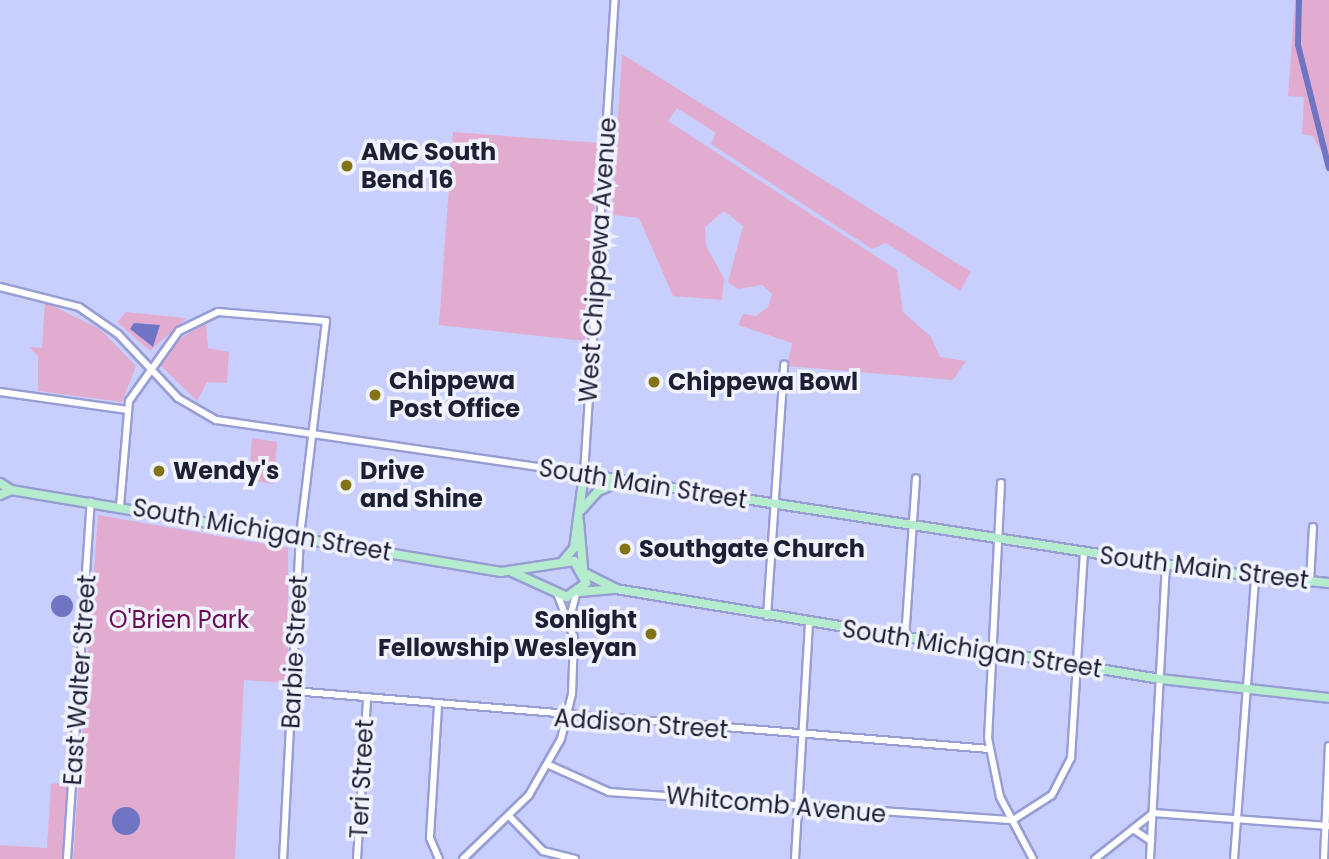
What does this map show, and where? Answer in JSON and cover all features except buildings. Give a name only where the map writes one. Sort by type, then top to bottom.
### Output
[{"type":"main road","name":"South Main Street","points":[[584,474],[1166,565],[1255,578],[1329,583]]},
{"type":"main road","name":"West Chippewa Avenue","points":[[555,591],[551,571],[574,548],[584,474]]},
{"type":"main road","points":[[581,511],[597,491],[625,480]]},
{"type":"main road","name":"South Michigan Street","points":[[0,482],[11,490],[512,572],[555,591],[578,594],[616,589],[905,639],[1160,679],[1329,698]]},
{"type":"main road","points":[[0,495],[11,490]]},
{"type":"main road","name":"West Chippewa Avenue","points":[[578,594],[584,571],[579,521]]},
{"type":"main road","name":"South Michigan Street","points":[[512,572],[561,562],[616,589]]},
{"type":"street","name":"West Chippewa Avenue","points":[[584,474],[615,0]]},
{"type":"street","name":"South Main Street","points":[[0,287],[79,307],[105,323],[148,369],[216,420],[309,437],[584,474]]},
{"type":"street","name":"Barbie Street","points":[[148,369],[179,331],[209,315],[326,321],[309,437],[300,536],[283,859]]},
{"type":"street","points":[[767,616],[783,365]]},
{"type":"street","points":[[120,506],[128,410],[148,369]]},
{"type":"street","points":[[0,392],[128,410]]},
{"type":"street","points":[[905,639],[915,478]]},
{"type":"street","points":[[1001,483],[989,749],[1009,821],[1033,859]]},
{"type":"street","name":"East Walter Street","points":[[67,859],[91,502]]},
{"type":"street","points":[[1310,582],[1313,527]]},
{"type":"street","points":[[1009,821],[1038,808],[1065,776],[1077,666],[1083,552]]},
{"type":"street","points":[[1150,859],[1166,565]]},
{"type":"street","points":[[1234,859],[1255,578]]},
{"type":"street","points":[[463,859],[509,816],[549,765],[567,718],[574,657],[570,618],[555,591]]},
{"type":"street","points":[[570,618],[578,594]]},
{"type":"street","points":[[795,859],[809,623]]},
{"type":"street","name":"Addison Street","points":[[293,691],[567,718],[989,749]]},
{"type":"street","name":"Teri Street","points":[[357,859],[367,699]]},
{"type":"street","points":[[438,706],[430,838],[439,859]]},
{"type":"street","points":[[1324,859],[1329,746]]},
{"type":"street","name":"Whitcomb Avenue","points":[[549,765],[601,791],[1009,821]]},
{"type":"street","points":[[1095,859],[1153,813],[1327,826]]},
{"type":"street","points":[[509,816],[542,851],[575,859]]},
{"type":"street","points":[[1133,829],[1151,841]]},
{"type":"green space","points":[[1295,0],[1329,0],[1329,166],[1313,136],[1302,134],[1304,97],[1288,96]]},
{"type":"green space","points":[[622,54],[971,272],[960,291],[886,243],[872,249],[711,144],[716,133],[677,108],[668,121],[897,270],[903,312],[931,337],[940,357],[966,361],[953,380],[787,366],[792,343],[738,325],[743,314],[756,316],[768,307],[772,294],[762,285],[738,289],[728,282],[743,226],[724,211],[705,227],[706,246],[724,278],[722,300],[673,296],[639,218],[612,215]]},
{"type":"green space","points":[[453,132],[599,143],[585,341],[439,325]]},
{"type":"green space","points":[[45,302],[100,329],[136,366],[122,402],[38,391],[38,356],[29,347],[42,348]]},
{"type":"green space","points":[[126,312],[186,319],[150,351],[117,322]]},
{"type":"green space","points":[[206,322],[208,348],[229,352],[227,383],[207,382],[197,401],[161,366],[180,339]]},
{"type":"green space","points":[[252,438],[277,442],[274,484],[249,480]]},
{"type":"green space","name":"O'Brien Park","points":[[98,515],[288,548],[288,683],[244,680],[235,859],[73,859]]},
{"type":"green space","points":[[68,782],[63,859],[0,859],[0,845],[47,848],[51,784]]},
{"type":"water","points":[[134,323],[160,325],[153,347],[130,329]]},
{"type":"water","points":[[62,595],[70,598],[73,606],[70,614],[62,617],[54,614],[51,606],[54,598]]},
{"type":"water","points":[[126,807],[136,811],[140,821],[136,831],[126,835],[116,831],[112,821],[116,811]]},
{"type":"waterway","points":[[1299,0],[1298,45],[1329,168]]},
{"type":"place","name":"AMC South Bend 16","points":[[347,166]]},
{"type":"place","name":"Chippewa Bowl","points":[[654,382]]},
{"type":"place","name":"Chippewa Post Office","points":[[375,395]]},
{"type":"place","name":"Wendy's","points":[[159,471]]},
{"type":"place","name":"Drive and Shine","points":[[346,485]]},
{"type":"place","name":"Southgate Church","points":[[625,549]]},
{"type":"place","name":"Sonlight Fellowship Wesleyan","points":[[651,634]]}]
